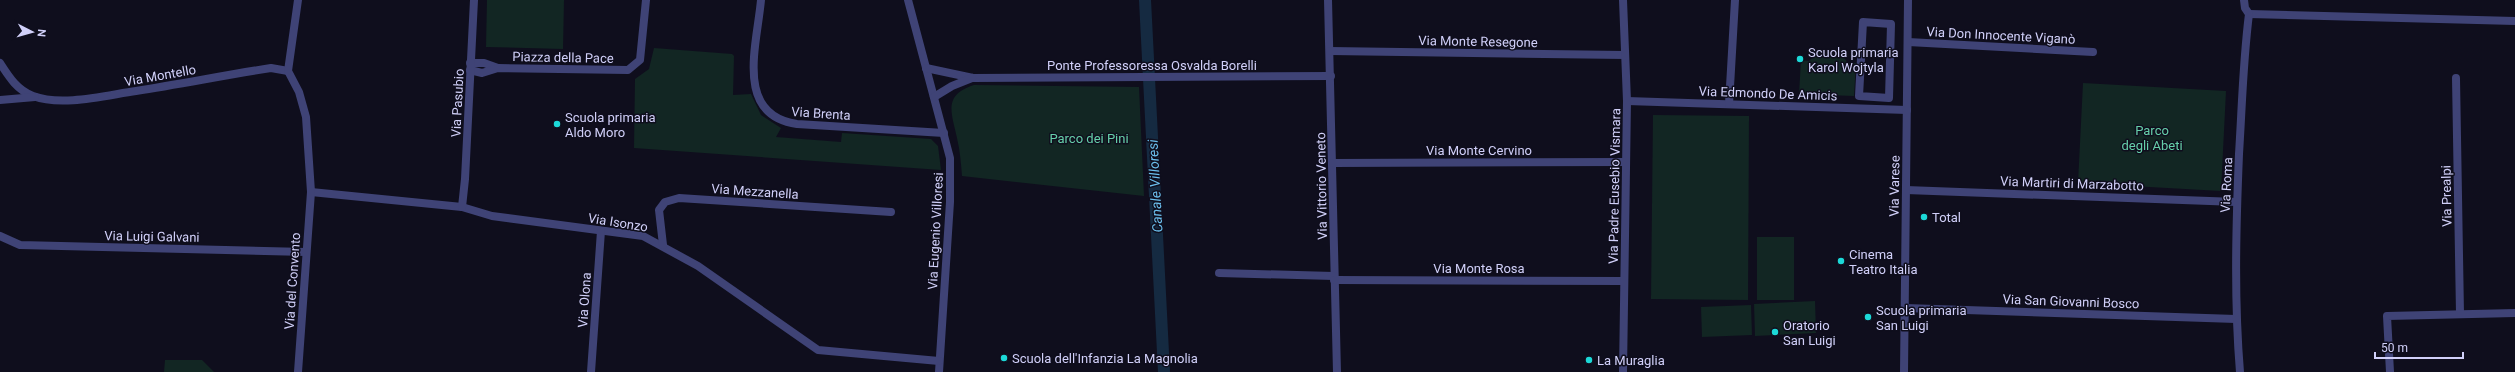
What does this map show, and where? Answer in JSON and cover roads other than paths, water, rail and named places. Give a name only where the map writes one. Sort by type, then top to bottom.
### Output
[{"type":"street","points":[[288,71],[298,0]]},
{"type":"street","name":"Via Pasubio","points":[[462,206],[465,178],[474,0]]},
{"type":"street","name":"Piazza della Pace","points":[[470,67],[482,73],[498,68],[628,70],[640,60],[646,0]]},
{"type":"street","name":"Via Brenta","points":[[761,0],[754,83],[757,97],[762,107],[771,115],[783,122],[797,124],[944,133]]},
{"type":"street","name":"Via Eugenio Villoresi","points":[[908,0],[950,158],[951,180],[939,372]]},
{"type":"street","name":"Via Vittorio Veneto","points":[[1328,0],[1337,372]]},
{"type":"street","name":"Via Padre Eusebio Vismara","points":[[1623,0],[1627,101],[1623,372]]},
{"type":"street","points":[[1729,104],[1735,0]]},
{"type":"street","name":"Via Varese","points":[[1904,372],[1908,0]]},
{"type":"street","name":"Via Roma","points":[[2240,372],[2236,319],[2237,202],[2244,51],[2249,14],[2245,8],[2244,0]]},
{"type":"street","points":[[2249,14],[2515,21]]},
{"type":"street","points":[[1863,22],[1891,24],[1889,98],[1859,96],[1863,22]]},
{"type":"street","name":"Via Don Innocente Viganò","points":[[1908,42],[2093,52]]},
{"type":"street","name":"Via Monte Resegone","points":[[1330,51],[1625,55]]},
{"type":"street","name":"Via Montello","points":[[0,63],[11,80],[22,91],[35,97]]},
{"type":"street","name":"Via Montello","points":[[0,100],[35,97],[76,99],[113,95],[271,68],[288,71]]},
{"type":"street","name":"Ponte Professoressa Osvalda Borelli","points":[[926,68],[973,78],[1331,76]]},
{"type":"street","name":"Via del Convento","points":[[288,71],[299,92],[306,117],[311,192],[298,372]]},
{"type":"street","name":"Ponte Professoressa Osvalda Borelli","points":[[934,97],[952,86],[973,78]]},
{"type":"street","name":"Via Prealpi","points":[[2456,78],[2460,314]]},
{"type":"street","name":"Via Edmondo De Amicis","points":[[1627,101],[1907,110]]},
{"type":"street","name":"Via Monte Cervino","points":[[1333,163],[1625,162]]},
{"type":"street","name":"Via Martiri di Marzabotto","points":[[1906,190],[2237,202]]},
{"type":"street","name":"Via Isonzo","points":[[311,192],[462,206],[492,216],[643,236],[663,245],[737,292],[818,350],[939,361]]},
{"type":"street","name":"Via Mezzanella","points":[[663,245],[658,210],[665,202],[679,198],[891,212]]},
{"type":"street","name":"Via Olona","points":[[591,372],[601,231]]},
{"type":"street","name":"Via Luigi Galvani","points":[[0,236],[20,245],[306,252]]},
{"type":"street","name":"Via Monte Rosa","points":[[1219,273],[1334,278],[1624,281]]},
{"type":"street","name":"Via San Giovanni Bosco","points":[[1905,308],[2236,319]]},
{"type":"street","points":[[2390,372],[2387,316],[2515,313]]},
{"type":"waterway","name":"Canale Villoresi","points":[[1145,0],[1164,372]]},
{"type":"place","name":"Scuola primaria Karol Wojtyla","points":[[1800,59]]},
{"type":"place","name":"Scuola primaria Aldo Moro","points":[[557,124]]},
{"type":"place","name":"Total","points":[[1924,217]]},
{"type":"place","name":"Cinema Teatro Italia","points":[[1841,261]]},
{"type":"place","name":"Scuola primaria San Luigi","points":[[1868,317]]},
{"type":"place","name":"Oratorio San Luigi","points":[[1775,332]]},
{"type":"place","name":"Scuola dell'Infanzia La Magnolia","points":[[1004,358]]},
{"type":"place","name":"La Muraglia","points":[[1589,360]]},
{"type":"park label","name":"Parco dei Pini","points":[[1089,138]]},
{"type":"park label","name":"Parco degli Abeti","points":[[2152,138]]}]
